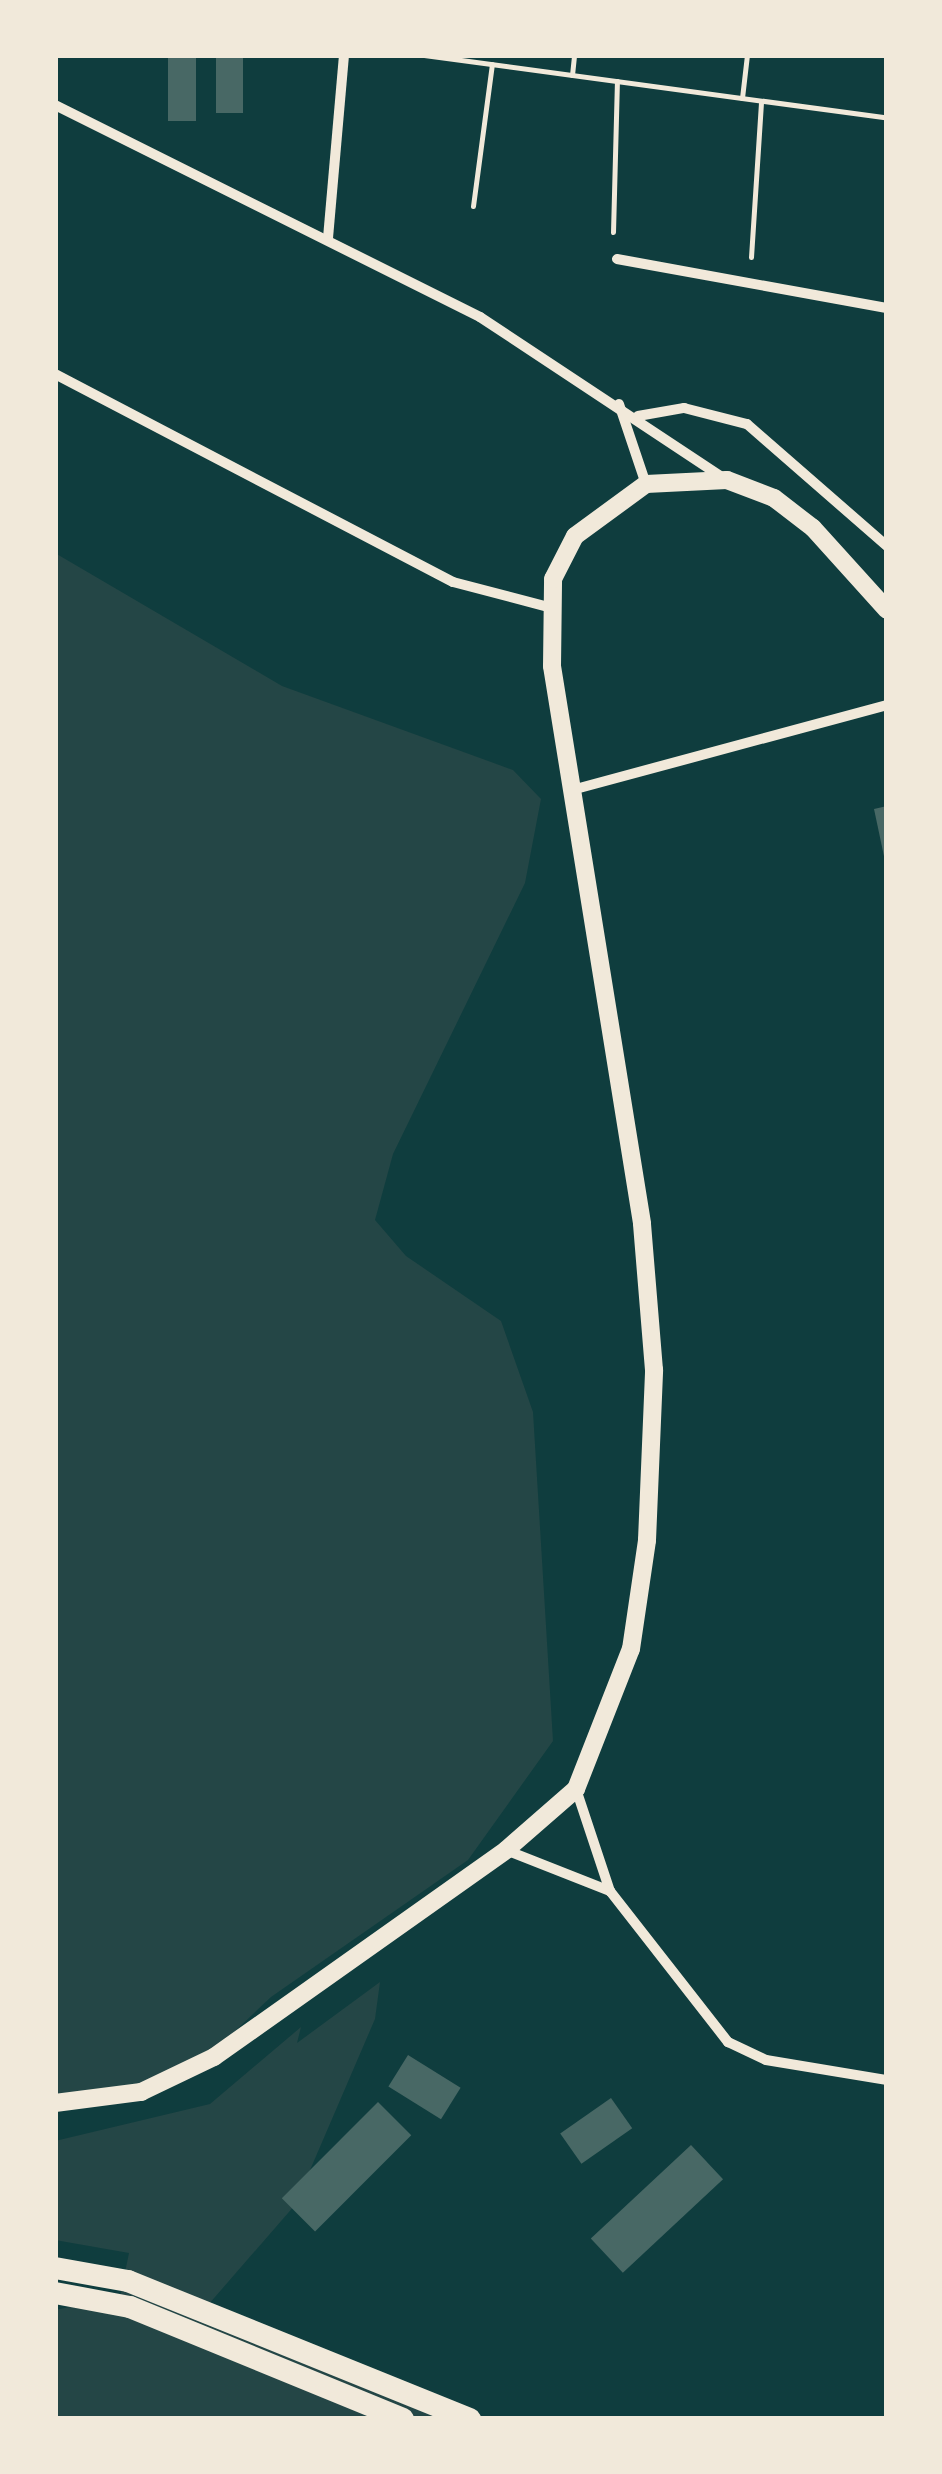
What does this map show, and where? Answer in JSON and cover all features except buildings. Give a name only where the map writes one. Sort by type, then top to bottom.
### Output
[{"type":"main road","points":[[55,2268],[128,2281],[470,2419]]},
{"type":"main road","points":[[55,2293],[130,2307],[402,2419]]},
{"type":"street","points":[[328,238],[344,55]]},
{"type":"street","points":[[55,105],[328,238],[619,404],[727,480],[774,498],[813,528],[887,610]]},
{"type":"street","points":[[617,259],[887,308]]},
{"type":"street","points":[[55,374],[452,582],[548,608]]},
{"type":"street","points":[[619,404],[646,484]]},
{"type":"street","points":[[638,416],[684,408],[747,424],[887,546]]},
{"type":"street","points":[[55,2103],[141,2092],[214,2057],[506,1850],[576,1789],[631,1650],[648,1540],[654,1370],[642,1223],[572,790],[548,608],[575,536],[646,484],[727,480]]},
{"type":"street","points":[[572,790],[887,706]]},
{"type":"street","points":[[576,1789],[610,1891],[728,2042],[766,2060],[887,2080]]},
{"type":"street","points":[[506,1850],[610,1891]]},
{"type":"path","points":[[424,55],[887,118]]},
{"type":"path","points":[[572,75],[574,55]]},
{"type":"path","points":[[742,98],[748,55]]},
{"type":"path","points":[[473,206],[492,64]]},
{"type":"path","points":[[613,232],[617,81]]},
{"type":"path","points":[[750,258],[761,101]]},
{"type":"shaded area","points":[[55,553],[282,686],[513,770],[541,799],[525,883],[393,1154],[375,1220],[406,1256],[501,1321],[533,1412],[553,1741],[468,1860],[271,1997],[215,2050],[100,2103],[55,2104]]},
{"type":"shaded area","points":[[380,1982],[375,2019],[295,2205],[195,2320],[442,2419],[55,2419],[55,2310],[120,2297],[129,2253],[55,2240],[55,2141],[210,2104],[301,2027],[297,2043]]}]
